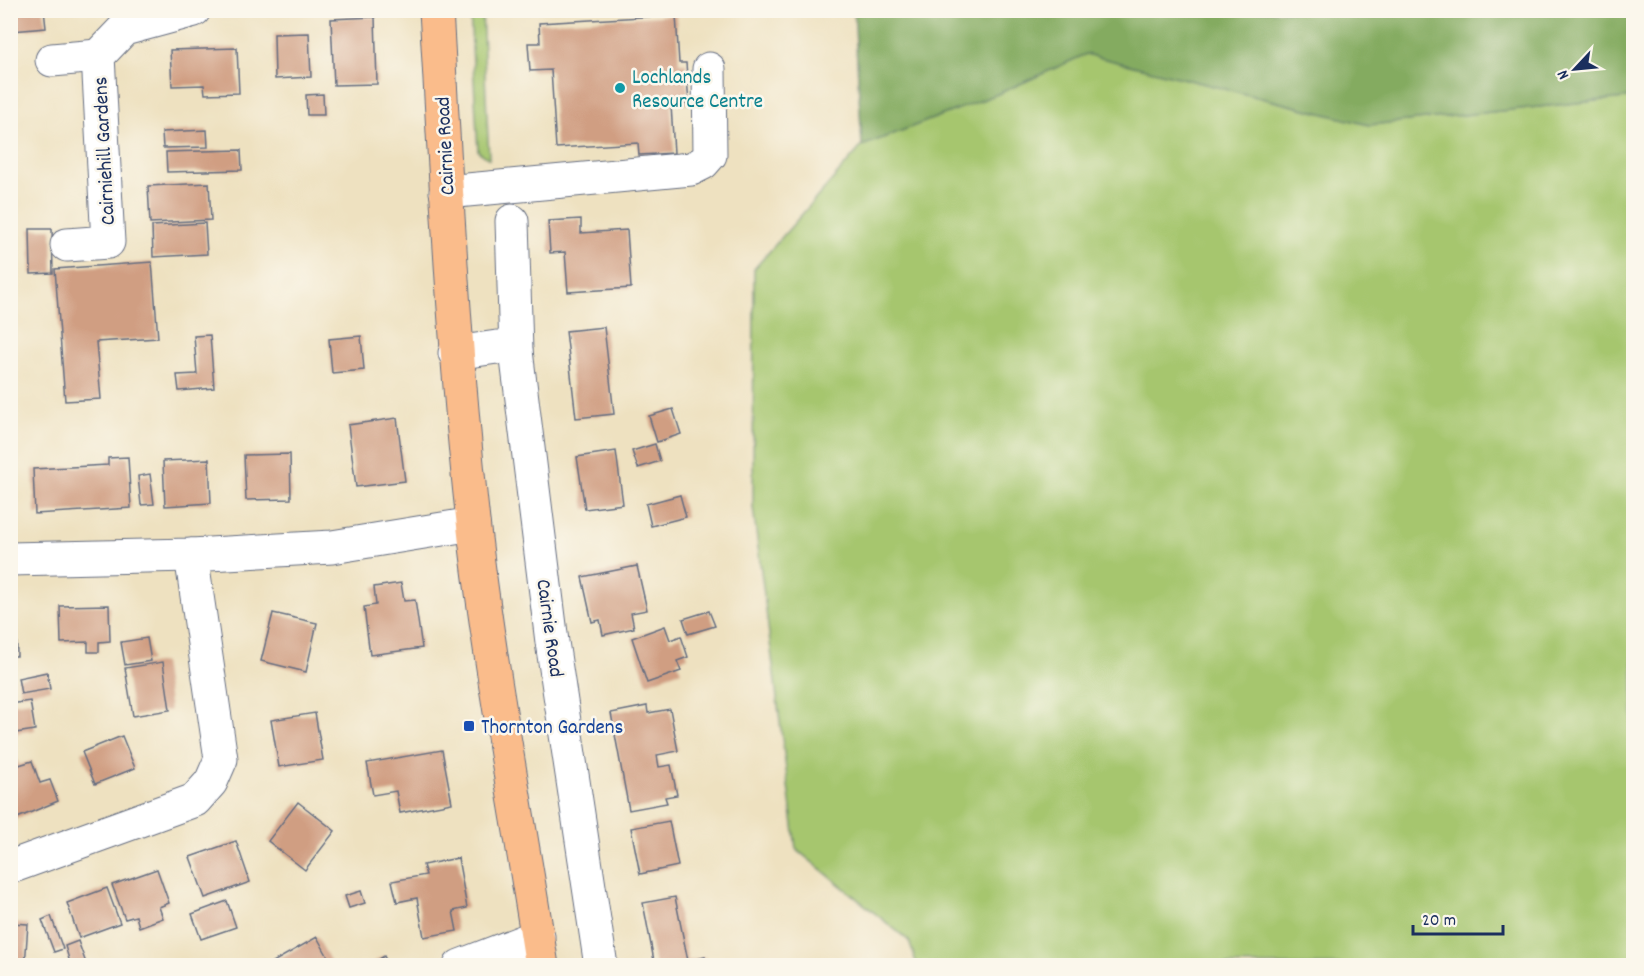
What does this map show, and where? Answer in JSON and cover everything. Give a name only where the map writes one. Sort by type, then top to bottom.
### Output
[{"type":"main road","name":"Cairnie Road","points":[[436,10],[455,353],[473,524],[500,725],[540,951]]},
{"type":"street","name":"Cairniehill Gardens","points":[[52,60],[98,56],[124,29],[194,10]]},
{"type":"street","name":"Cairniehill Gardens","points":[[67,245],[108,242],[98,56]]},
{"type":"street","points":[[446,192],[691,169],[704,163],[710,155],[709,69]]},
{"type":"street","name":"Cairnie Road","points":[[512,221],[516,351],[552,642],[601,966]]},
{"type":"street","points":[[455,353],[497,347],[516,351]]},
{"type":"street","points":[[10,559],[191,555],[332,547],[473,524]]},
{"type":"street","points":[[10,864],[16,865],[195,800],[211,782],[221,759],[191,555]]},
{"type":"street","points":[[460,966],[540,951]]},
{"type":"green space","points":[[470,11],[482,11],[489,159],[478,151]]},
{"type":"green space","points":[[854,11],[1633,11],[1633,97],[1369,125],[1086,54],[1000,93],[862,146]]},
{"type":"green space","points":[[1086,54],[1369,125],[1633,97],[1633,965],[917,965],[909,941],[796,849],[753,507],[754,269],[862,146],[1000,93]]},
{"type":"building","points":[[11,10],[44,10],[46,28],[12,31]]},
{"type":"building","name":"Lochlands Resource Centre","points":[[676,15],[679,63],[686,63],[689,104],[671,105],[674,153],[639,155],[638,143],[556,148],[551,70],[530,71],[528,43],[540,43],[539,23]]},
{"type":"building","points":[[375,17],[377,84],[334,85],[331,19]]},
{"type":"building","points":[[309,33],[311,77],[275,79],[274,34]]},
{"type":"building","points":[[237,48],[239,93],[205,94],[204,85],[172,86],[170,50]]},
{"type":"building","points":[[323,94],[324,115],[307,115],[306,95]]},
{"type":"building","points":[[207,130],[208,147],[163,148],[162,132]]},
{"type":"building","points":[[241,150],[242,170],[167,172],[166,152]]},
{"type":"building","points":[[209,183],[211,220],[150,223],[148,186]]},
{"type":"building","points":[[10,197],[12,197],[14,221],[10,221]]},
{"type":"building","points":[[581,219],[581,233],[627,230],[631,288],[568,292],[565,252],[550,253],[548,221]]},
{"type":"building","points":[[205,223],[207,254],[153,257],[152,226]]},
{"type":"building","points":[[30,229],[52,229],[53,273],[31,274]]},
{"type":"building","points":[[152,262],[158,338],[96,342],[101,399],[65,401],[55,269]]},
{"type":"building","points":[[604,327],[614,414],[576,418],[566,331]]},
{"type":"building","points":[[210,335],[214,388],[179,391],[177,375],[197,374],[194,336]]},
{"type":"building","points":[[361,336],[364,370],[332,373],[329,339]]},
{"type":"building","points":[[673,409],[681,434],[657,442],[649,416]]},
{"type":"building","points":[[397,418],[405,481],[356,487],[348,425]]},
{"type":"building","points":[[655,444],[660,461],[638,468],[632,451]]},
{"type":"building","points":[[616,451],[623,504],[585,509],[577,457]]},
{"type":"building","points":[[290,454],[291,499],[246,500],[244,455]]},
{"type":"building","points":[[128,457],[131,508],[35,514],[33,469],[108,465],[108,458]]},
{"type":"building","points":[[209,459],[211,503],[165,506],[163,461]]},
{"type":"building","points":[[150,474],[154,504],[141,505],[138,476]]},
{"type":"building","points":[[680,495],[686,517],[651,526],[646,504]]},
{"type":"building","points":[[637,566],[647,610],[631,613],[634,628],[603,635],[600,620],[592,622],[582,577]]},
{"type":"building","points":[[401,583],[404,601],[415,600],[422,648],[370,655],[364,607],[376,605],[374,587]]},
{"type":"building","points":[[109,605],[110,641],[99,642],[99,652],[88,652],[88,642],[61,643],[60,606]]},
{"type":"building","points":[[10,609],[16,609],[17,656],[10,656]]},
{"type":"building","points":[[709,611],[715,626],[688,634],[683,619]]},
{"type":"building","points":[[273,613],[317,623],[306,672],[261,661]]},
{"type":"building","points":[[665,626],[670,640],[681,636],[688,657],[677,661],[681,671],[647,683],[632,638]]},
{"type":"building","points":[[147,638],[151,661],[125,665],[121,642]]},
{"type":"building","points":[[163,662],[170,710],[133,716],[125,668]]},
{"type":"building","points":[[47,672],[50,689],[21,694],[18,678]]},
{"type":"building","points":[[30,701],[35,730],[16,733],[16,736],[10,738],[10,704]]},
{"type":"building","points":[[647,706],[648,713],[670,709],[678,751],[657,755],[659,767],[671,765],[677,795],[665,797],[667,803],[629,810],[611,713]]},
{"type":"building","points":[[315,713],[323,760],[279,767],[271,720]]},
{"type":"building","points":[[122,736],[135,768],[95,784],[82,752]]},
{"type":"building","points":[[13,750],[19,765],[32,761],[40,783],[50,780],[58,801],[10,821],[10,751]]},
{"type":"building","points":[[442,750],[452,803],[400,813],[396,791],[373,795],[367,763]]},
{"type":"building","points":[[298,802],[335,831],[305,870],[268,841]]},
{"type":"building","points":[[669,821],[678,866],[640,874],[631,828]]},
{"type":"building","points":[[236,841],[250,882],[205,898],[190,857]]},
{"type":"building","points":[[458,858],[467,908],[453,911],[457,931],[424,937],[417,898],[397,902],[392,881],[426,875],[423,865]]},
{"type":"building","points":[[157,869],[169,903],[159,907],[163,918],[139,927],[136,916],[125,919],[112,885]]},
{"type":"building","points":[[107,888],[120,923],[79,938],[67,903]]},
{"type":"building","points":[[361,891],[365,903],[349,908],[345,896]]},
{"type":"building","points":[[675,897],[688,961],[705,957],[707,966],[655,966],[643,903]]},
{"type":"building","points":[[227,901],[236,927],[201,939],[192,914]]},
{"type":"building","points":[[51,916],[63,949],[54,952],[42,920]]},
{"type":"building","points":[[10,923],[28,924],[25,966],[10,966]]},
{"type":"building","points":[[317,937],[333,966],[266,966]]},
{"type":"building","points":[[78,941],[87,966],[71,966],[65,946]]},
{"type":"building","points":[[384,956],[389,966],[368,966]]},
{"type":"place","name":"Lochlands Resource Centre","points":[[620,88]]},
{"type":"place","name":"Thornton Gardens","points":[[469,726]]}]
